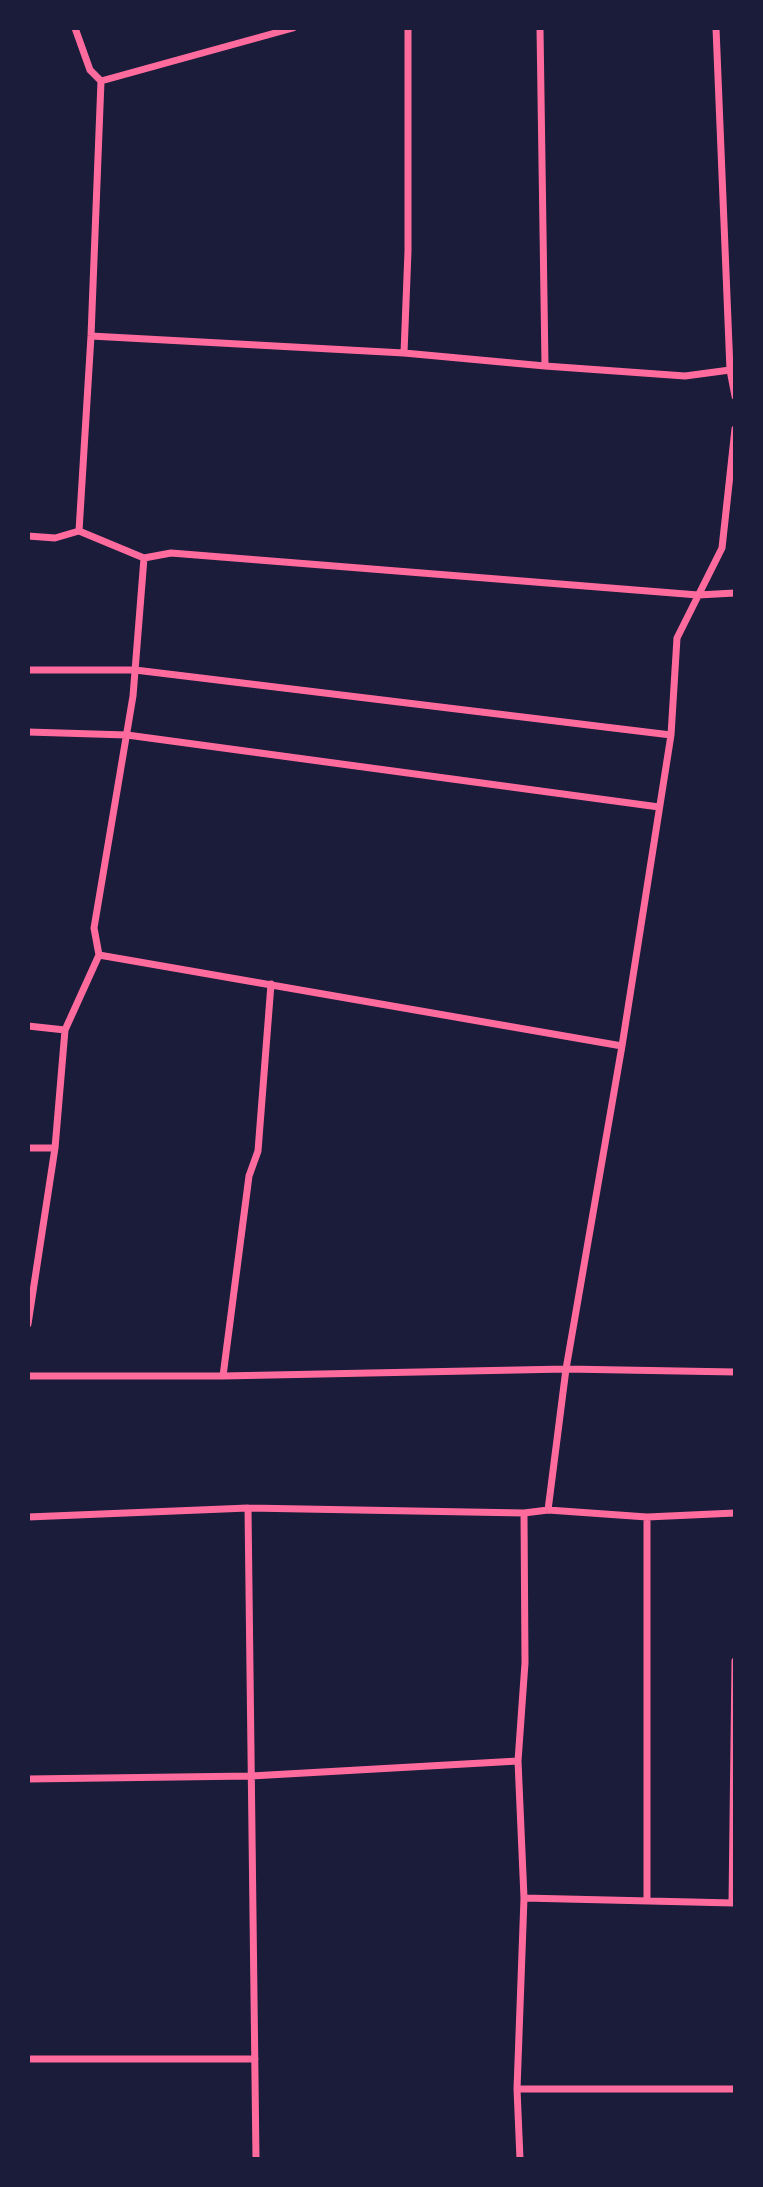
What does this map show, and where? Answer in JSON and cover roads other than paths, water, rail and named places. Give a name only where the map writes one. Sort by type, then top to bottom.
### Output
[{"type":"street","points":[[75,28],[90,70],[101,81],[91,336],[79,531]]},
{"type":"street","points":[[101,81],[293,28]]},
{"type":"street","points":[[404,353],[408,251],[408,28]]},
{"type":"street","points":[[540,28],[545,366]]},
{"type":"street","points":[[716,28],[735,396]]},
{"type":"street","points":[[91,336],[404,353],[685,376],[732,369]]},
{"type":"street","points":[[548,1510],[566,1369],[622,1046],[671,735],[677,638],[722,548],[735,429]]},
{"type":"street","points":[[28,536],[55,538],[79,531],[144,558],[171,553],[698,595],[735,593]]},
{"type":"street","points":[[28,1324],[55,1148],[65,1030],[99,955],[93,928],[127,735],[144,558]]},
{"type":"street","points":[[28,670],[135,670],[671,735]]},
{"type":"street","points":[[28,732],[127,735],[659,807]]},
{"type":"street","points":[[99,955],[622,1046]]},
{"type":"street","points":[[223,1376],[249,1176],[258,1151],[271,984]]},
{"type":"street","points":[[28,1026],[65,1030]]},
{"type":"street","points":[[28,1147],[55,1148]]},
{"type":"street","points":[[28,1376],[223,1376],[566,1369],[735,1372]]},
{"type":"street","points":[[248,1508],[256,2159]]},
{"type":"street","points":[[28,1517],[248,1508],[524,1513],[548,1510],[646,1517],[735,1513]]},
{"type":"street","points":[[520,2159],[517,2089],[524,1898],[518,1761],[525,1663],[524,1513]]},
{"type":"street","points":[[646,1517],[647,1900]]},
{"type":"street","points":[[524,1898],[733,1903],[735,1661]]},
{"type":"street","points":[[28,1779],[251,1776],[518,1761]]},
{"type":"street","points":[[28,2059],[255,2059]]},
{"type":"street","points":[[517,2089],[735,2089]]}]
